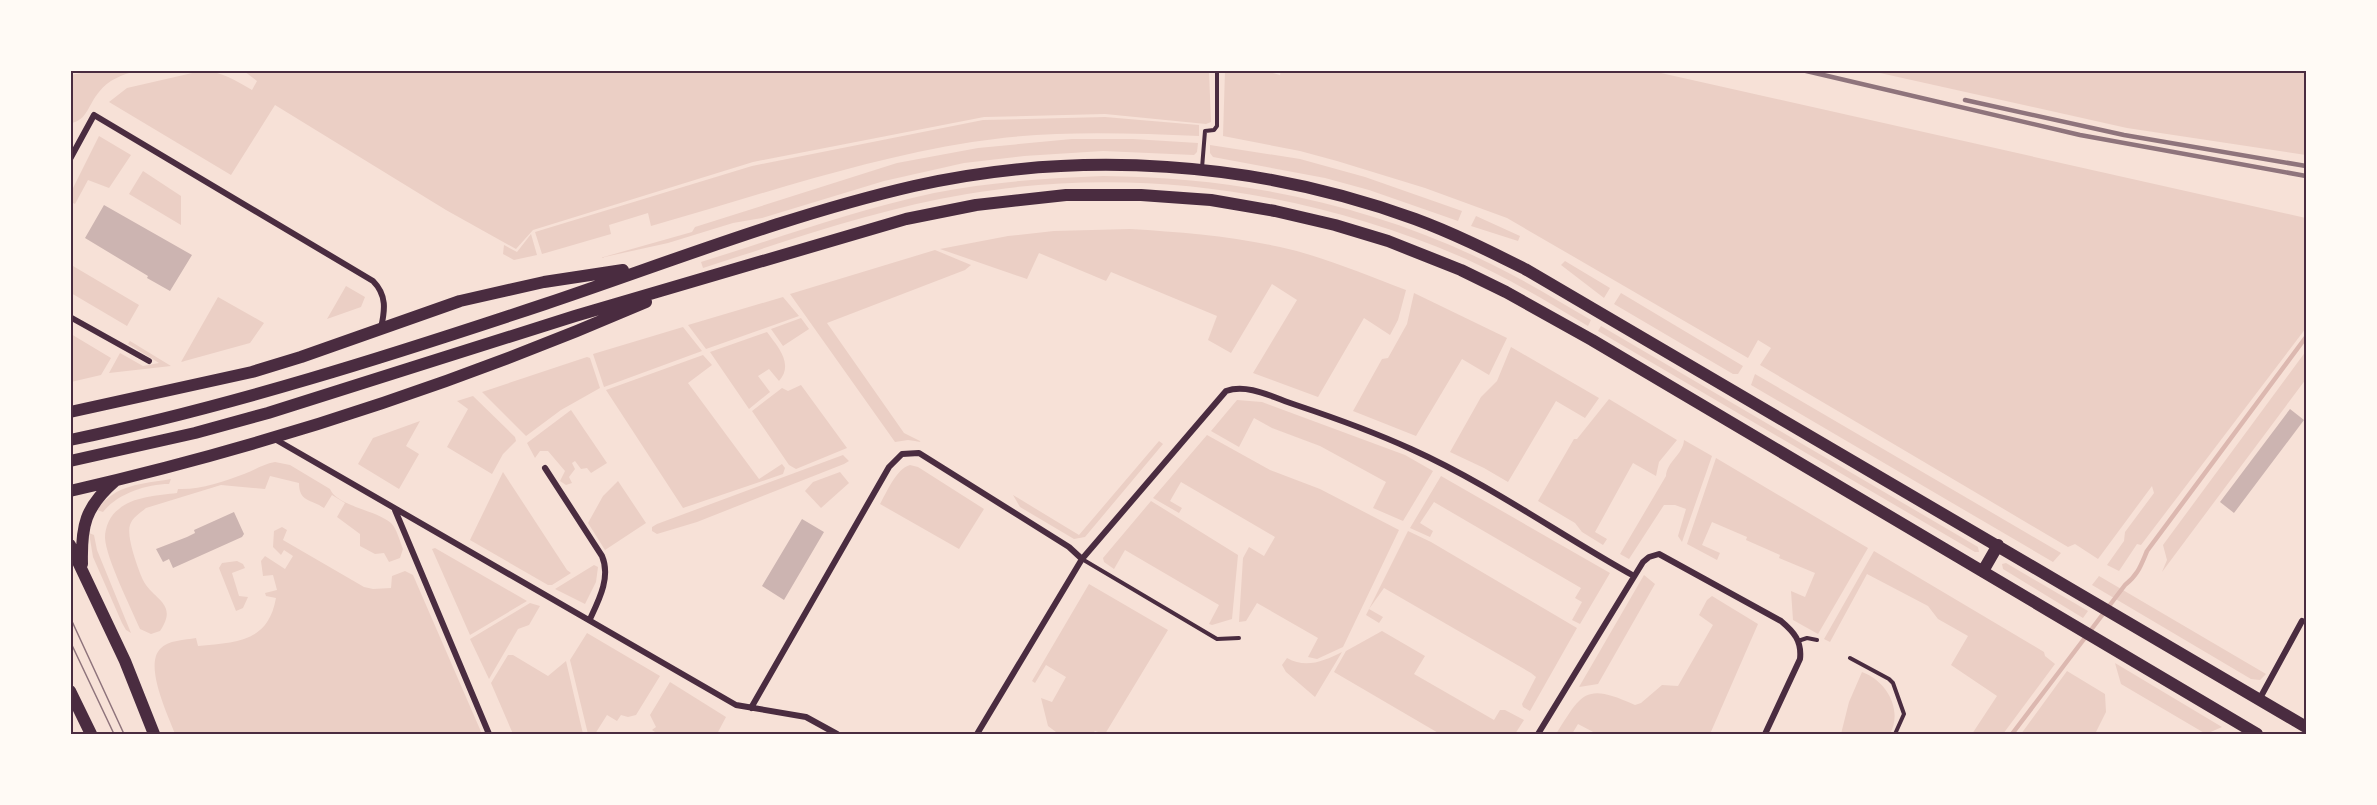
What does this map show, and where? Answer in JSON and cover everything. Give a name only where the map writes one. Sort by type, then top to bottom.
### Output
[{"type":"main road","points":[[70,440],[268,392],[546,303],[653,265],[862,200],[955,178],[1052,166],[1130,165],[1202,170],[1274,180],[1355,199],[1414,219],[1481,247],[1557,286],[2307,727]]},
{"type":"main road","points":[[70,461],[195,433],[268,413],[564,320],[906,219],[976,205],[1027,198],[1103,194],[1185,198],[1238,204],[1305,217],[1360,232],[1416,251],[1506,292],[2258,735]]},
{"type":"main road","points":[[70,412],[252,372],[460,301],[544,282],[653,265]]},
{"type":"main road","points":[[70,490],[272,438],[358,412],[579,331],[691,283]]},
{"type":"main road","points":[[82,568],[82,533],[88,512],[96,499],[117,479]]},
{"type":"main road","points":[[70,545],[125,661],[154,735]]},
{"type":"main road","points":[[1983,571],[1998,545]]},
{"type":"main road","points":[[70,691],[91,735]]},
{"type":"street","points":[[70,159],[94,115],[373,281],[384,302],[381,328]]},
{"type":"street","points":[[70,317],[149,362]]},
{"type":"street","points":[[977,735],[1082,559],[1226,392],[1239,388],[1332,418],[1411,449],[1522,509],[1634,576]]},
{"type":"street","points":[[272,438],[736,705],[806,717],[837,735]]},
{"type":"street","points":[[751,708],[889,467],[902,454],[919,453],[1069,547],[1082,559]]},
{"type":"street","points":[[545,468],[607,567],[597,604],[590,619]]},
{"type":"street","points":[[394,509],[489,735]]},
{"type":"street","points":[[1538,735],[1634,576],[1649,557],[1659,554],[1781,621],[1798,641],[1801,650],[1800,659],[1765,735]]},
{"type":"street","points":[[2259,700],[2302,621]]},
{"type":"lane","points":[[1202,170],[1205,131],[1217,129],[1217,70]]},
{"type":"lane","points":[[1082,559],[1217,639],[1239,638]]},
{"type":"lane","points":[[1798,641],[1807,638],[1817,640]]},
{"type":"lane","points":[[1850,658],[1893,683],[1904,714],[1895,735]]},
{"type":"shaded area","points":[[97,70],[137,71],[107,84],[81,119],[71,123],[71,75]]},
{"type":"shaded area","points":[[1281,70],[1652,71],[2306,218],[2306,328],[2141,545],[2137,544],[2119,571],[2107,565],[2124,541],[2125,532],[2154,493],[2152,486],[2098,559],[2075,544],[2068,547],[1760,365],[1771,348],[1758,340],[1748,358],[1507,218],[1425,188],[1337,161],[1300,151],[1223,136],[1225,71],[1265,71],[1280,75]]},
{"type":"shaded area","points":[[201,71],[221,74],[252,90],[257,81],[244,71],[1209,71],[1211,122],[1206,124],[1105,114],[984,117],[753,162],[533,230],[516,249],[446,210],[275,105],[231,175],[109,102],[127,88]]},
{"type":"shaded area","points":[[1871,71],[2306,73],[2306,155],[2127,128]]},
{"type":"shaded area","points":[[1105,117],[1199,125],[1199,136],[1114,133],[1057,134],[972,142],[850,168],[651,226],[648,213],[609,225],[611,234],[542,254],[535,232],[752,166],[983,120]]},
{"type":"shaded area","points":[[99,136],[131,155],[109,188],[88,180],[75,204],[71,202],[71,192]]},
{"type":"shaded area","points":[[1072,139],[1133,139],[1198,143],[1197,152],[1194,155],[1103,151],[1024,156],[964,163],[884,181],[762,218],[733,223],[668,243],[600,258],[692,232],[695,227],[897,163],[978,148]]},
{"type":"shaded area","points":[[1210,145],[1300,159],[1365,177],[1462,211],[1458,221],[1369,190],[1325,178],[1213,157],[1210,153]]},
{"type":"shaded area","points":[[143,171],[181,196],[181,225],[129,194]]},
{"type":"shaded area","points":[[1103,176],[1203,182],[1253,188],[1351,210],[1399,225],[1491,264],[1591,320],[1588,326],[1513,282],[1466,259],[1407,235],[1346,216],[1284,201],[1221,190],[1158,184],[1094,182],[1030,186],[967,194],[867,217],[703,268],[701,262],[846,216],[934,193],[1018,181]]},
{"type":"shaded area","points":[[1476,216],[1520,236],[1518,241],[1471,226]]},
{"type":"shaded area","points":[[1130,229],[1242,240],[1280,247],[1328,261],[1406,290],[1398,320],[1390,335],[1364,318],[1318,397],[1253,373],[1297,300],[1272,284],[1231,353],[1208,340],[1217,316],[1111,272],[1106,281],[1039,253],[1027,279],[940,249],[1008,236],[1054,231]]},
{"type":"shaded area","points":[[531,234],[537,255],[514,260],[503,254],[504,245],[517,252]]},
{"type":"shaded area","points":[[935,250],[971,265],[965,270],[827,323],[904,433],[922,442],[908,440],[895,442],[790,294]]},
{"type":"shaded area","points":[[1565,261],[1610,288],[1604,298],[1561,265]]},
{"type":"shaded area","points":[[73,266],[139,305],[127,326],[71,293]]},
{"type":"shaded area","points":[[346,286],[365,297],[361,307],[327,319]]},
{"type":"shaded area","points":[[1414,293],[1507,338],[1489,375],[1462,359],[1416,436],[1353,411],[1382,359],[1388,358],[1407,324]]},
{"type":"shaded area","points":[[1621,293],[1743,366],[1738,374],[1733,374],[1614,304]]},
{"type":"shaded area","points":[[218,297],[264,323],[250,343],[181,362]]},
{"type":"shaded area","points":[[783,297],[799,316],[706,349],[688,325]]},
{"type":"shaded area","points":[[801,318],[809,329],[783,346],[771,329]]},
{"type":"shaded area","points":[[1601,326],[1978,547],[1979,552],[1975,552],[1598,331]]},
{"type":"shaded area","points":[[683,327],[702,351],[604,387],[593,354]]},
{"type":"shaded area","points":[[767,332],[783,356],[785,368],[779,381],[769,369],[758,376],[770,392],[749,409],[710,352]]},
{"type":"shaded area","points":[[71,334],[111,358],[101,375],[71,382]]},
{"type":"shaded area","points":[[130,341],[171,366],[109,373],[120,353],[143,366],[159,363],[128,344]]},
{"type":"shaded area","points":[[1511,347],[1599,398],[1585,418],[1556,401],[1508,482],[1450,452],[1481,397],[1497,381]]},
{"type":"shaded area","points":[[2306,351],[2306,379],[2162,572],[2167,560],[2163,545]]},
{"type":"shaded area","points":[[703,355],[712,365],[688,383],[759,479],[782,464],[785,468],[783,474],[683,508],[606,390]]},
{"type":"shaded area","points":[[587,357],[590,358],[600,388],[561,410],[526,436],[482,392]]},
{"type":"shaded area","points":[[1755,374],[2061,553],[2053,562],[1751,385]]},
{"type":"shaded area","points":[[801,385],[847,448],[796,469],[789,465],[752,411],[782,388],[788,391]]},
{"type":"shaded area","points":[[473,396],[515,437],[516,441],[503,454],[492,474],[447,447],[468,409],[457,401]]},
{"type":"shaded area","points":[[1609,399],[1677,440],[1659,462],[1656,476],[1633,463],[1595,532],[1607,539],[1603,545],[1582,532],[1575,523],[1538,501],[1574,439],[1577,439]]},
{"type":"shaded area","points":[[1237,400],[1262,402],[1405,455],[1433,471],[1403,521],[1373,508],[1386,482],[1320,446],[1272,428],[1254,418],[1239,447],[1211,431]]},
{"type":"shaded area","points":[[571,410],[607,463],[591,473],[587,468],[581,469],[575,461],[572,463],[575,469],[569,477],[572,483],[566,485],[560,481],[565,471],[548,451],[540,451],[535,458],[527,443]]},
{"type":"shaded area","points":[[420,421],[406,446],[419,454],[399,489],[358,464],[373,438]]},
{"type":"shaded area","points":[[1207,435],[1270,470],[1320,489],[1399,530],[1343,647],[1317,659],[1308,657],[1318,638],[1257,603],[1246,621],[1239,622],[1243,558],[1249,547],[1264,556],[1275,537],[1181,482],[1170,501],[1182,508],[1179,513],[1153,498]]},
{"type":"shaded area","points":[[1684,440],[1712,456],[1682,542],[1678,536],[1686,509],[1675,505],[1664,505],[1629,559],[1620,554],[1666,476],[1669,466],[1681,450]]},
{"type":"shaded area","points":[[1159,441],[1163,444],[1085,537],[1074,539],[1020,507],[1013,495],[1079,535]]},
{"type":"shaded area","points":[[843,455],[849,461],[844,464],[697,522],[657,534],[652,531],[652,527],[657,524]]},
{"type":"shaded area","points":[[1716,458],[1868,548],[1818,634],[1793,620],[1791,591],[1805,597],[1815,573],[1779,558],[1780,555],[1746,540],[1747,537],[1712,522],[1702,545],[1720,553],[1717,560],[1687,544]]},
{"type":"shaded area","points":[[275,462],[290,465],[330,489],[340,500],[332,495],[324,508],[303,497],[299,483],[270,476],[265,489],[221,485],[146,508],[131,522],[129,530],[131,544],[143,580],[162,602],[167,614],[160,631],[151,634],[140,629],[106,547],[106,530],[113,515],[124,505],[138,499],[177,493],[178,489],[211,485]]},
{"type":"shaded area","points":[[910,465],[918,467],[984,509],[959,549],[880,504],[896,476]]},
{"type":"shaded area","points":[[503,472],[571,573],[552,585],[548,585],[470,540]]},
{"type":"shaded area","points":[[840,472],[849,483],[821,508],[805,491],[813,482]]},
{"type":"shaded area","points":[[1441,476],[1610,573],[1580,624],[1572,620],[1582,602],[1575,598],[1581,588],[1434,502],[1420,523],[1433,531],[1430,537],[1410,528]]},
{"type":"shaded area","points":[[171,479],[169,484],[142,488],[124,495],[103,512],[97,510],[104,501],[121,490]]},
{"type":"shaded area","points":[[618,481],[646,523],[605,550],[588,523],[603,496]]},
{"type":"shaded area","points":[[341,500],[391,523],[403,549],[400,558],[389,562],[384,553],[375,554],[360,546],[360,534],[337,517],[345,503]]},
{"type":"shaded area","points":[[1151,501],[1238,555],[1232,619],[1209,624],[1219,605],[1125,550],[1114,569],[1104,562],[1103,558]]},
{"type":"shaded area","points":[[282,527],[287,530],[283,540],[364,587],[391,588],[392,576],[405,571],[413,575],[482,734],[175,734],[156,678],[156,657],[160,649],[172,642],[196,638],[198,646],[237,641],[258,632],[266,624],[276,598],[266,596],[265,593],[277,590],[273,575],[263,576],[261,561],[265,556],[285,569],[293,556],[284,550],[281,555],[273,547],[274,531]]},
{"type":"shaded area","points":[[1408,531],[1431,542],[1577,628],[1530,711],[1522,704],[1536,677],[1531,673],[1384,588],[1369,609]]},
{"type":"shaded area","points":[[89,533],[94,535],[97,550],[131,633],[122,623],[93,557]]},
{"type":"shaded area","points":[[435,548],[527,601],[470,635],[432,549]]},
{"type":"shaded area","points":[[1874,551],[2044,652],[2045,656],[2055,664],[2003,734],[1972,734],[1997,696],[1951,665],[1968,636],[1938,619],[1928,606],[1867,574],[1830,642],[1824,639]]},
{"type":"shaded area","points":[[237,561],[245,568],[232,573],[239,596],[248,597],[243,608],[236,611],[219,568],[222,563]]},
{"type":"shaded area","points":[[2006,563],[2088,611],[2083,618],[2003,569],[2002,564]]},
{"type":"shaded area","points":[[594,565],[598,567],[596,582],[585,604],[555,589]]},
{"type":"shaded area","points":[[1644,575],[1655,584],[1598,684],[1579,687]]},
{"type":"shaded area","points":[[2099,576],[2266,674],[2260,680],[2251,679],[2092,585]]},
{"type":"shaded area","points":[[1089,584],[1168,630],[1105,734],[1095,731],[1092,734],[1055,734],[1056,732],[1048,726],[1041,698],[1052,702],[1066,677],[1046,665],[1035,683],[1032,681]]},
{"type":"shaded area","points":[[1712,596],[1758,624],[1710,734],[1597,734],[1578,724],[1572,734],[1556,734],[1572,709],[1586,696],[1595,693],[1605,694],[1635,705],[1641,703],[1662,685],[1678,686],[1713,625],[1699,615],[1707,600]]},
{"type":"shaded area","points":[[530,603],[540,606],[529,625],[518,629],[489,679],[470,639]]},
{"type":"shaded area","points":[[1369,609],[1383,617],[1379,623],[1366,615]]},
{"type":"shaded area","points":[[1382,631],[1425,656],[1414,674],[1494,720],[1500,710],[1505,710],[1524,720],[1515,734],[1440,734],[1334,672],[1346,651]]},
{"type":"shaded area","points":[[587,633],[660,676],[636,715],[628,717],[621,715],[617,721],[607,715],[595,734],[588,734],[570,660]]},
{"type":"shaded area","points":[[1342,652],[1315,697],[1286,672],[1282,665],[1287,658],[1308,663],[1322,661]]},
{"type":"shaded area","points":[[508,655],[513,655],[548,676],[566,661],[583,734],[513,734],[491,683]]},
{"type":"shaded area","points":[[2115,663],[2222,727],[2206,734],[2121,684]]},
{"type":"shaded area","points":[[2067,671],[2105,694],[2106,712],[2095,734],[2021,734]]},
{"type":"shaded area","points":[[1862,672],[1879,682],[1890,697],[1895,715],[1890,734],[1841,734],[1849,702]]},
{"type":"shaded area","points":[[670,682],[726,717],[717,734],[658,734],[652,730],[656,727],[650,715]]},
{"type":"building","points":[[104,205],[192,255],[170,291],[85,238]]},
{"type":"building","points":[[2290,409],[2304,420],[2234,513],[2220,502]]},
{"type":"building","points":[[234,512],[244,534],[242,537],[173,568],[169,559],[163,562],[156,549],[187,537],[195,533],[194,530]]},
{"type":"building","points":[[802,519],[824,532],[784,600],[762,586]]},
{"type":"waterway","points":[[2012,734],[2125,585],[2136,574],[2147,551],[2306,337]]},
{"type":"tram line","points":[[70,617],[124,734]]},
{"type":"tram line","points":[[70,641],[114,734]]},
{"type":"railway","points":[[1802,70],[2080,135],[2306,176]]},
{"type":"railway","points":[[1965,100],[2124,135],[2306,166]]}]
